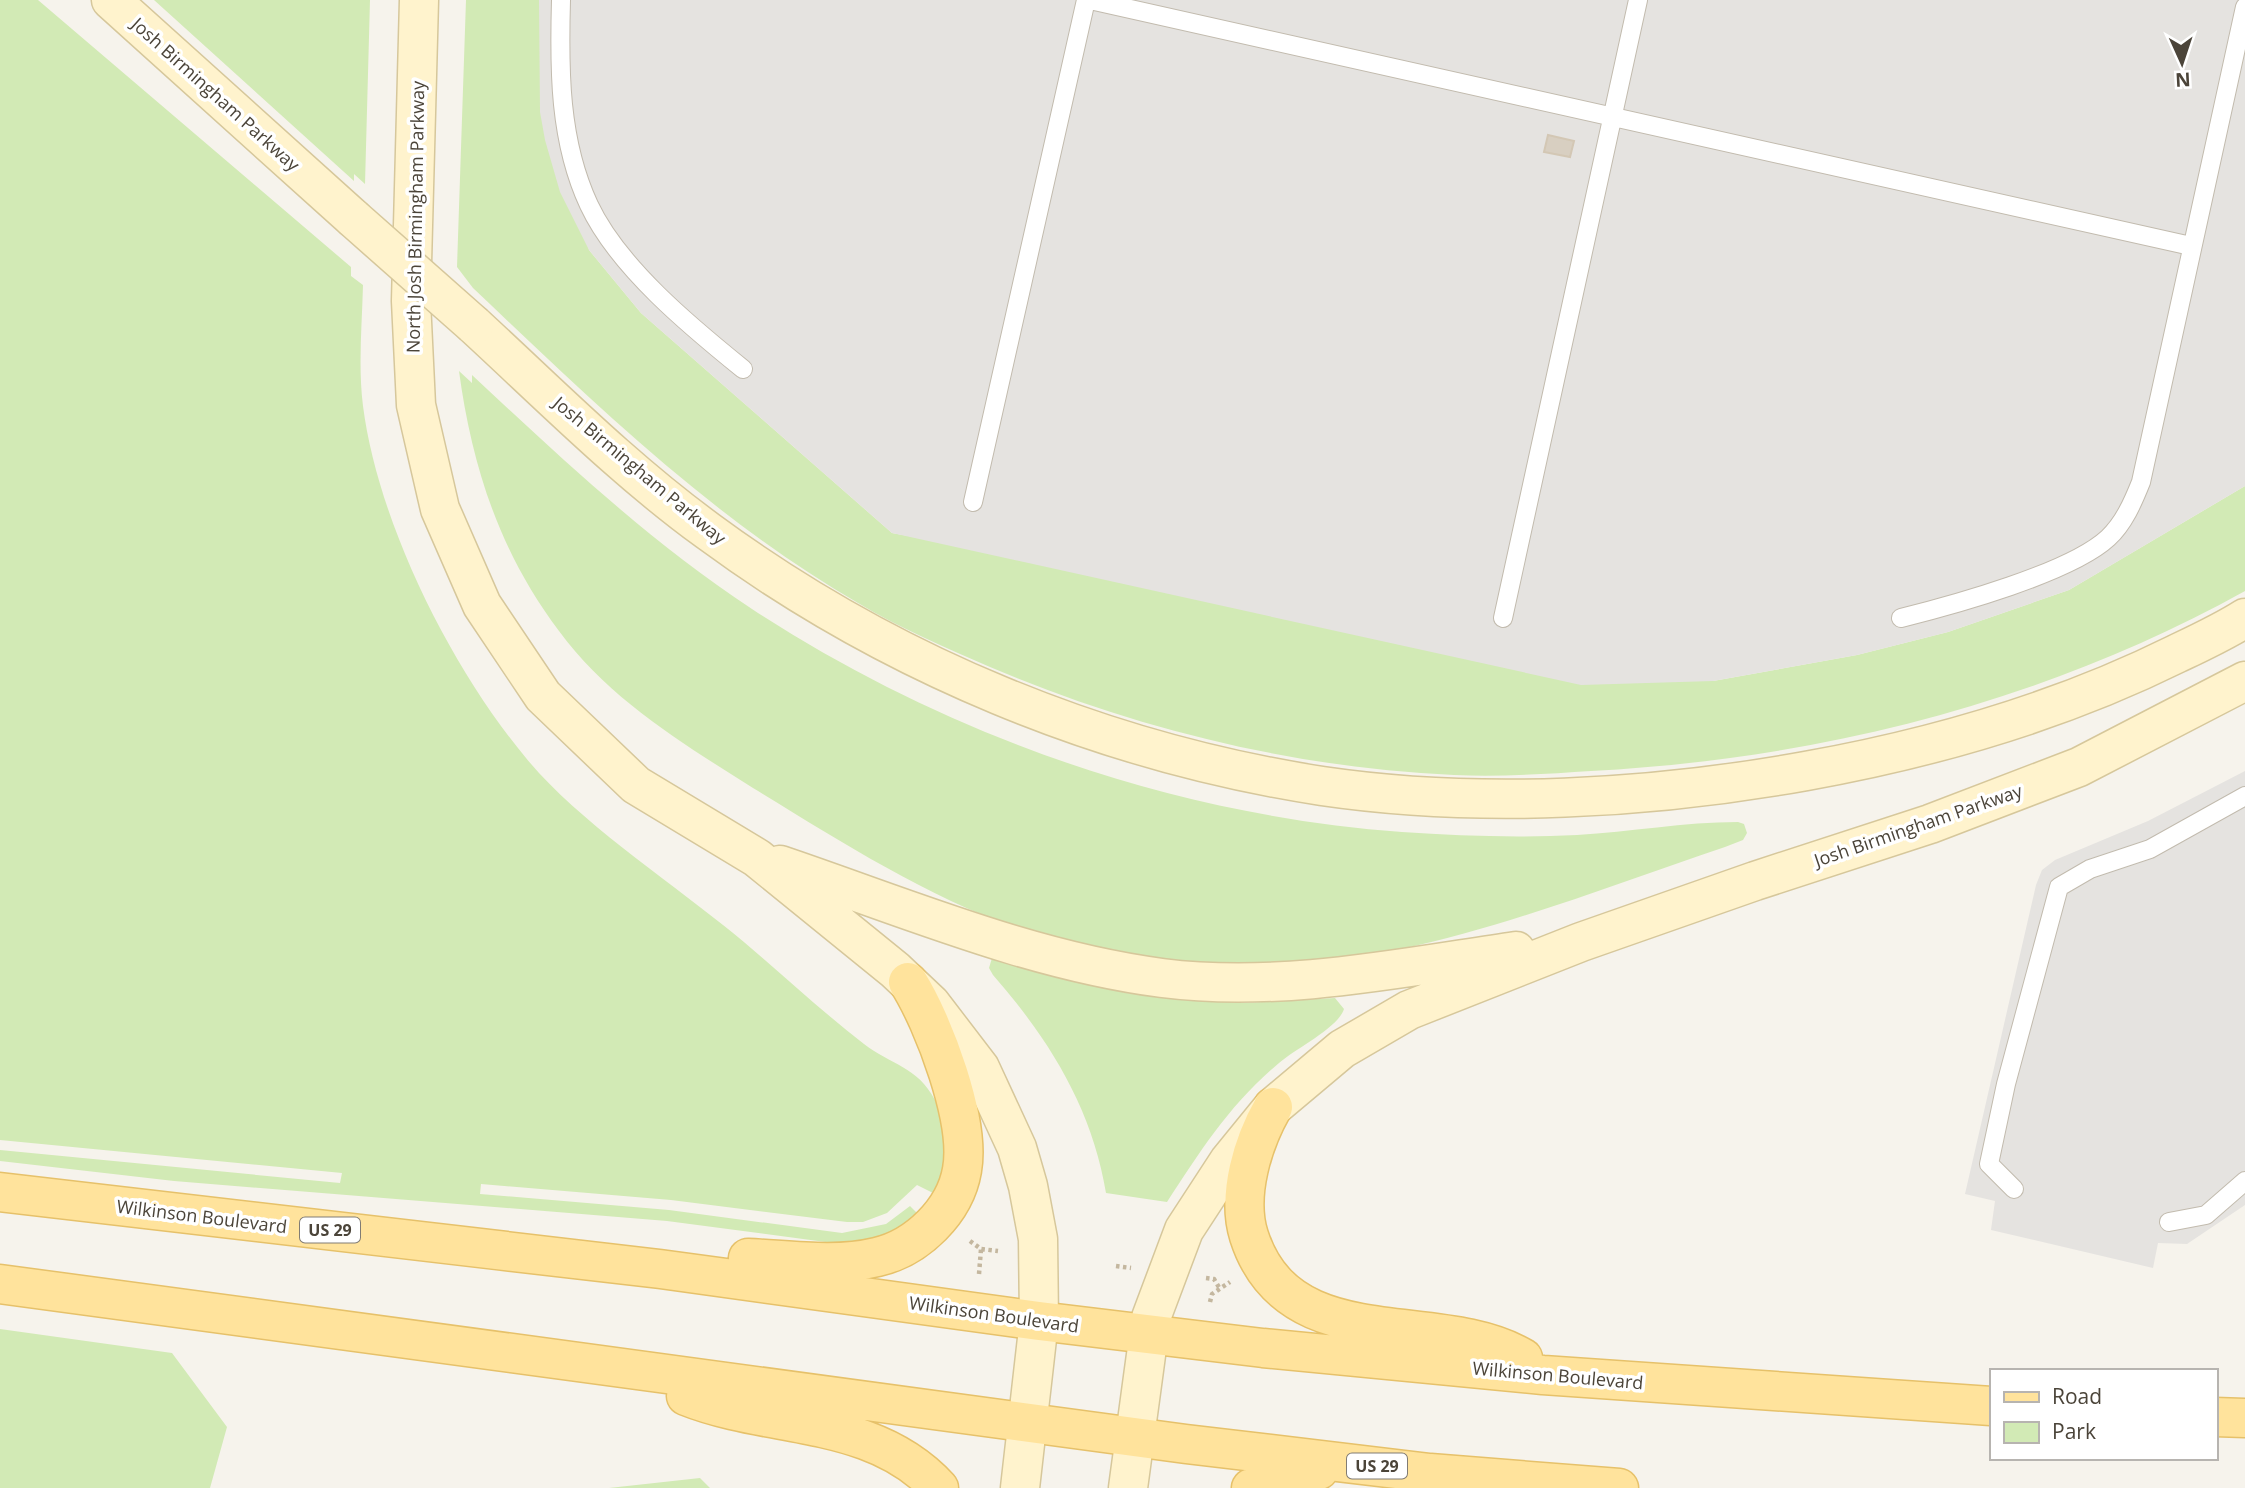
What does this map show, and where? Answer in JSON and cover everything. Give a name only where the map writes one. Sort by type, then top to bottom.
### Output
[{"type":"main road","name":"Josh Birmingham Parkway","points":[[111,0],[605,445],[706,530],[829,610],[939,669],[1060,720],[1187,758],[1324,786],[1459,797],[1598,797],[1732,785],[1862,761],[1989,729],[2113,685],[2245,618]]},
{"type":"main road","name":"North Josh Birmingham Parkway","points":[[419,0],[411,301],[416,405],[440,509],[482,605],[543,696],[636,785],[757,858],[908,982],[956,1034],[980,1068],[1017,1148],[1028,1185],[1038,1239],[1039,1321],[1020,1488]]},
{"type":"main road","name":"Josh Birmingham Parkway","points":[[1581,942],[1930,824],[2078,767],[2245,681]]},
{"type":"main road","points":[[757,858],[1076,962],[1163,978],[1268,981],[1360,973],[1581,942]]},
{"type":"main road","points":[[1128,1488],[1148,1335],[1157,1297],[1184,1230],[1229,1161],[1273,1107],[1312,1071],[1381,1024],[1581,942]]},
{"type":"main road","points":[[660,1269],[668,1264],[696,1257],[835,1262],[879,1257],[914,1240],[940,1216],[960,1182],[963,1167],[961,1129],[931,1026],[908,982]]},
{"type":"main road","points":[[1273,1107],[1254,1152],[1245,1211],[1252,1243],[1261,1264],[1280,1288],[1303,1303],[1338,1318],[1500,1347],[1536,1367],[1543,1375]]},
{"type":"main road","name":"Wilkinson Boulevard","points":[[0,1192],[660,1269],[1148,1335],[1543,1375],[1990,1406]]},
{"type":"main road","name":"US 29","points":[[0,1284],[1135,1438],[1373,1465],[1619,1488]]},
{"type":"main road","points":[[650,1372],[659,1383],[694,1399],[839,1431],[883,1445],[914,1465],[939,1488]]},
{"type":"main road","points":[[2217,1417],[2245,1418]]},
{"type":"main road","points":[[1251,1488],[1302,1472],[1373,1465]]},
{"type":"lane","points":[[561,0],[560,59],[567,134],[575,169],[590,208],[648,284],[685,321],[743,369]]},
{"type":"lane","points":[[973,502],[1088,0],[2190,246]]},
{"type":"lane","points":[[1503,618],[1638,0]]},
{"type":"lane","points":[[1901,618],[2059,567],[2109,538],[2123,520],[2141,482],[2190,246],[2245,7]]},
{"type":"lane","points":[[2014,1189],[1989,1164],[2006,1084],[2059,887],[2090,869],[2150,849],[2245,796]]},
{"type":"lane","points":[[2169,1222],[2206,1215],[2245,1181]]},
{"type":"path","points":[[964,1236],[981,1249],[998,1251]]},
{"type":"path","points":[[979,1274],[981,1249]]},
{"type":"path","points":[[1116,1266],[1136,1268]]},
{"type":"path","points":[[1198,1276],[1213,1279],[1220,1289]]},
{"type":"path","points":[[1210,1302],[1212,1294],[1240,1276]]},
{"type":"green space","points":[[0,0],[38,0],[351,267],[351,276],[363,285],[363,406],[371,451],[384,498],[401,545],[445,638],[498,722],[526,758],[569,803],[741,940],[864,1044],[920,1080],[940,1111],[945,1135],[942,1171],[935,1194],[917,1185],[887,1213],[863,1222],[671,1200],[481,1184],[480,1194],[669,1210],[842,1233],[886,1224],[910,1206],[919,1215],[879,1237],[857,1242],[833,1243],[667,1221],[174,1181],[0,1161],[0,1150],[340,1183],[342,1173],[0,1140]]},
{"type":"green space","points":[[154,0],[370,0],[365,184],[354,174],[354,181]]},
{"type":"green space","points":[[466,0],[539,0],[589,250],[641,313],[892,533],[1713,681],[1857,655],[1948,632],[2069,590],[2245,486],[2245,591],[2169,630],[2010,694],[1845,738],[1676,764],[1506,775],[1394,771],[1335,764],[1217,742],[1102,709],[990,667],[923,637],[874,612],[805,570],[754,535],[656,457],[473,288],[457,267]]},
{"type":"green space","points":[[459,371],[472,383],[472,375],[642,527],[752,609],[826,654],[902,695],[1063,761],[1146,787],[1230,808],[1316,823],[1402,832],[1555,836],[1738,822],[1744,824],[1747,833],[1743,840],[1725,847],[1541,910],[1416,946],[1353,958],[1289,966],[1224,968],[1101,951],[1040,936],[954,902],[871,859],[674,737],[601,678],[579,656],[538,601],[505,540],[481,475]]},
{"type":"green space","points":[[992,958],[1126,993],[1242,1003],[1335,998],[1344,1009],[1334,1023],[1279,1063],[1231,1111],[1167,1202],[1106,1193],[1090,1132],[1079,1104],[1050,1050],[993,975],[989,968]]},
{"type":"green space","points":[[0,1329],[172,1353],[227,1427],[210,1488],[0,1488]]},
{"type":"green space","points":[[700,1478],[710,1488],[609,1488]]},
{"type":"shaded area","points":[[539,0],[2245,0],[2245,486],[2069,590],[1948,632],[1857,655],[1713,681],[1581,685],[892,533],[641,313],[589,250],[560,192],[545,140],[540,112]]},
{"type":"shaded area","points":[[2245,771],[2245,1205],[2187,1244],[2158,1243],[2153,1268],[1991,1230],[1995,1201],[1965,1194],[2036,885],[2042,870],[2055,860],[2148,821]]},
{"type":"building","points":[[1548,135],[1574,141],[1570,157],[1544,152]]}]
